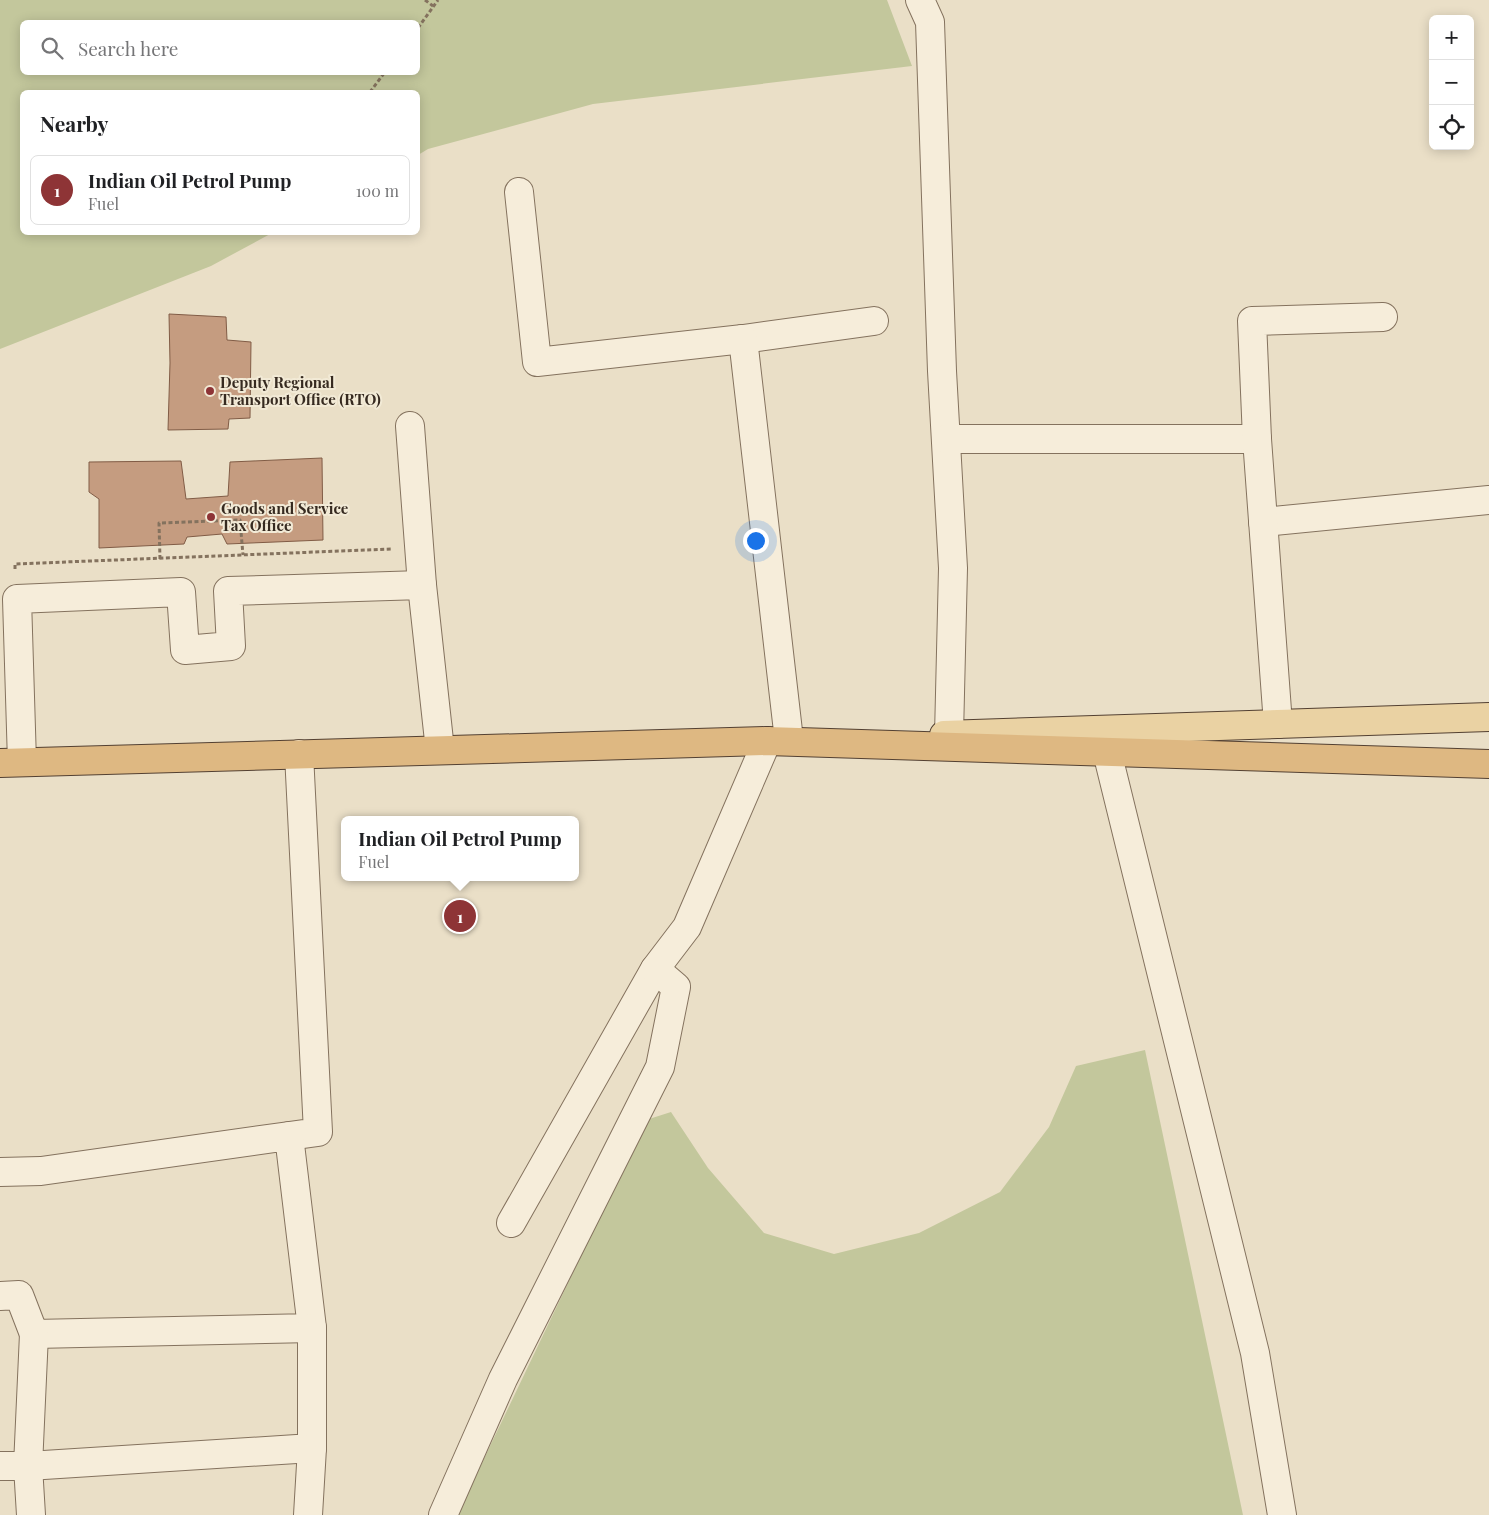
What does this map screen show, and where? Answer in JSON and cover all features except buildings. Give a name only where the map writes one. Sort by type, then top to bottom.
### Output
[{"type":"highway","points":[[11,762],[778,741],[1489,764]]},
{"type":"main road","points":[[778,741],[1489,717]]},
{"type":"street","points":[[920,0],[930,22],[942,371],[953,568],[950,735]]},
{"type":"street","points":[[519,192],[537,362],[743,339],[874,321]]},
{"type":"street","points":[[1278,724],[1257,439],[1252,321],[1383,317]]},
{"type":"street","points":[[511,1223],[655,969],[687,927],[778,741],[743,339]]},
{"type":"street","points":[[410,426],[422,585],[440,750]]},
{"type":"street","points":[[946,439],[1257,439]]},
{"type":"street","points":[[1263,522],[1489,500]]},
{"type":"street","points":[[11,762],[17,599],[181,592],[185,650],[232,646],[228,591],[422,585]]},
{"type":"street","points":[[1107,752],[1255,1353],[1282,1515]]},
{"type":"street","points":[[0,1172],[41,1171],[318,1132],[299,754]]},
{"type":"street","points":[[443,1515],[503,1379],[660,1067],[676,987],[655,969]]},
{"type":"street","points":[[289,1136],[312,1328],[312,1448],[308,1515]]},
{"type":"street","points":[[0,1296],[19,1294],[34,1334],[28,1466],[31,1515]]},
{"type":"street","points":[[34,1334],[312,1328]]},
{"type":"street","points":[[0,1466],[28,1466],[312,1448]]},
{"type":"path","points":[[425,0],[434,6]]},
{"type":"path","points":[[420,25],[438,0]]},
{"type":"path","points":[[372,90],[383,75]]},
{"type":"path","points":[[160,559],[159,523],[240,520],[243,555]]},
{"type":"path","points":[[17,599],[15,564],[419,547]]},
{"type":"green space","points":[[0,0],[887,0],[912,66],[593,104],[428,149],[420,154],[420,90],[20,90],[20,235],[268,235],[211,266],[0,349]]},
{"type":"green space","points":[[1145,1050],[1243,1515],[457,1515],[646,1120],[671,1112],[708,1168],[764,1233],[834,1254],[919,1233],[1000,1192],[1049,1127],[1076,1066]]},
{"type":"place","name":"Deputy Regional Transport Office (RTO)","points":[[210,391]]},
{"type":"place","name":"Goods and Service Tax Office","points":[[211,517]]},
{"type":"place","name":"Indian Oil Petrol Pump","points":[[460,916]]}]
